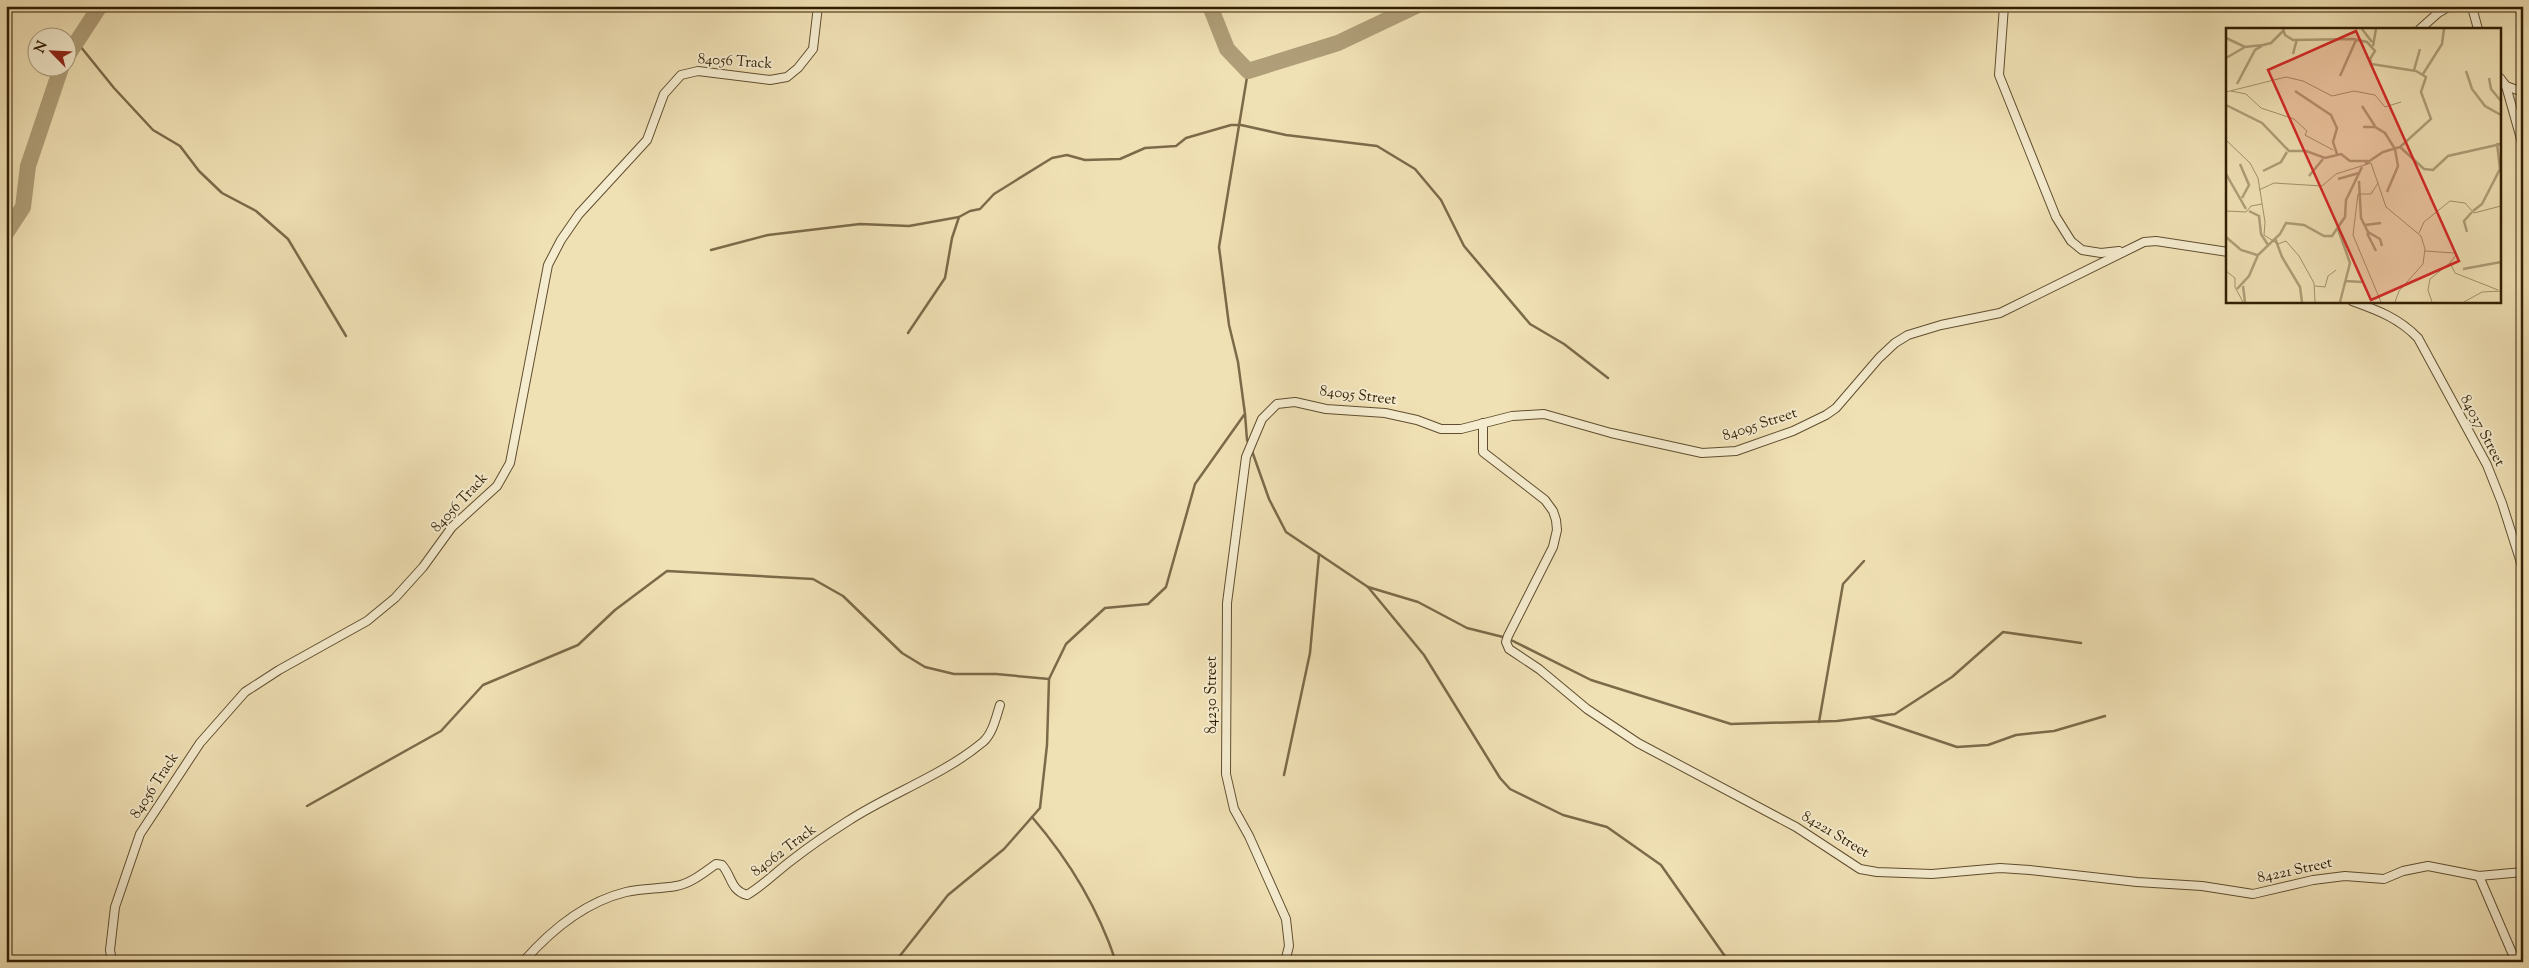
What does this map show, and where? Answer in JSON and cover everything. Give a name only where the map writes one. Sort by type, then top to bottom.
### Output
[{"type":"street","name":"84056 Track","points":[[112,962],[110,950],[115,907],[140,834],[200,743],[246,692],[279,670],[367,621],[395,598],[423,567],[452,527],[497,486],[510,463],[548,265],[560,240],[579,214],[647,140],[664,94],[681,75],[698,71],[770,80],[787,77],[798,68],[813,49],[818,6]]},
{"type":"street","points":[[2004,6],[1999,75],[2056,217],[2071,240],[2082,250],[2102,253],[2124,250]]},
{"type":"street","points":[[2421,28],[2438,13],[2450,6]]},
{"type":"street","points":[[2469,6],[2473,11],[2478,28]]},
{"type":"street","points":[[2502,81],[2506,86],[2523,146]]},
{"type":"street","points":[[2506,86],[2523,92]]},
{"type":"street","name":"84095 Street","points":[[1262,419],[1277,404],[1295,402],[1326,409],[1403,416],[1441,429],[1461,429],[1512,416],[1544,414],[1612,433],[1702,453],[1736,451],[1793,431],[1826,415],[1836,408],[1879,358],[1895,343],[1908,335],[1933,327],[2000,312],[2076,277],[2124,250],[2144,242],[2156,241],[2226,252]]},
{"type":"street","name":"84037 Street","points":[[2355,302],[2388,314],[2407,327],[2418,338],[2487,465],[2502,503],[2523,569]]},
{"type":"street","name":"84230 Street","points":[[1262,419],[1246,457],[1227,604],[1226,774],[1234,808],[1249,836],[1286,919],[1289,946],[1285,962]]},
{"type":"street","name":"84221 Street","points":[[1484,423],[1483,452],[1545,500],[1553,511],[1557,530],[1552,547],[1508,636],[1506,642],[1509,648],[1540,669],[1587,709],[1638,743],[1796,827],[1860,869],[1877,872],[1932,874],[2000,868],[2137,882],[2202,886],[2253,894],[2313,880],[2345,876],[2384,878],[2428,866],[2479,876],[2523,872]]},
{"type":"street","name":"84062 Track","points":[[522,962],[552,931],[582,911],[625,892],[677,886],[716,864],[722,864],[731,884],[738,892],[747,895],[762,887],[792,860],[847,822],[929,778],[984,741],[993,728],[1000,705]]},
{"type":"street","points":[[2479,876],[2516,962]]},
{"type":"waterway","points":[[78,40],[100,6]]},
{"type":"waterway","points":[[1210,6],[1227,49],[1248,71],[1338,43],[1416,6]]},
{"type":"waterway","points":[[78,43],[114,88],[153,130],[180,146],[199,171],[222,193],[256,211],[288,239],[346,336]]},
{"type":"waterway","points":[[1248,71],[1219,247],[1229,325],[1238,362],[1247,440],[1250,446]]},
{"type":"waterway","points":[[6,233],[23,207],[28,166],[58,78]]},
{"type":"waterway","points":[[908,333],[945,278],[952,238],[959,217],[970,211],[980,209],[994,194],[1052,158],[1067,155],[1085,160],[1120,159],[1145,148],[1176,146],[1186,138],[1231,125],[1241,125],[1286,135],[1377,146],[1415,169],[1441,200],[1464,246],[1530,324],[1564,344],[1608,378]]},
{"type":"waterway","points":[[711,250],[768,235],[860,224],[909,226],[959,217]]},
{"type":"waterway","points":[[895,962],[948,895],[1004,849],[1040,808],[1047,745],[1049,679],[1066,644],[1105,608],[1148,604],[1166,587],[1195,484],[1244,415]]},
{"type":"waterway","points":[[1252,451],[1269,499],[1286,532],[1368,587],[1424,655],[1500,778],[1510,789],[1563,815],[1607,827],[1661,865],[1729,962]]},
{"type":"waterway","points":[[1284,775],[1310,653],[1319,554]]},
{"type":"waterway","points":[[1819,722],[1843,584],[1864,561]]},
{"type":"waterway","points":[[307,806],[441,731],[483,685],[578,645],[615,610],[667,571],[813,579],[843,596],[902,653],[925,667],[954,674],[996,674],[1049,679]]},
{"type":"waterway","points":[[1368,587],[1418,602],[1467,628],[1507,638],[1591,680],[1731,724],[1837,721],[1895,714],[1952,677],[2003,632],[2081,643]]},
{"type":"waterway","points":[[1871,718],[1957,747],[1988,745],[2016,735],[2054,731],[2105,716]]},
{"type":"waterway","points":[[1032,817],[1058,850],[1081,885],[1109,942],[1116,962]]}]
